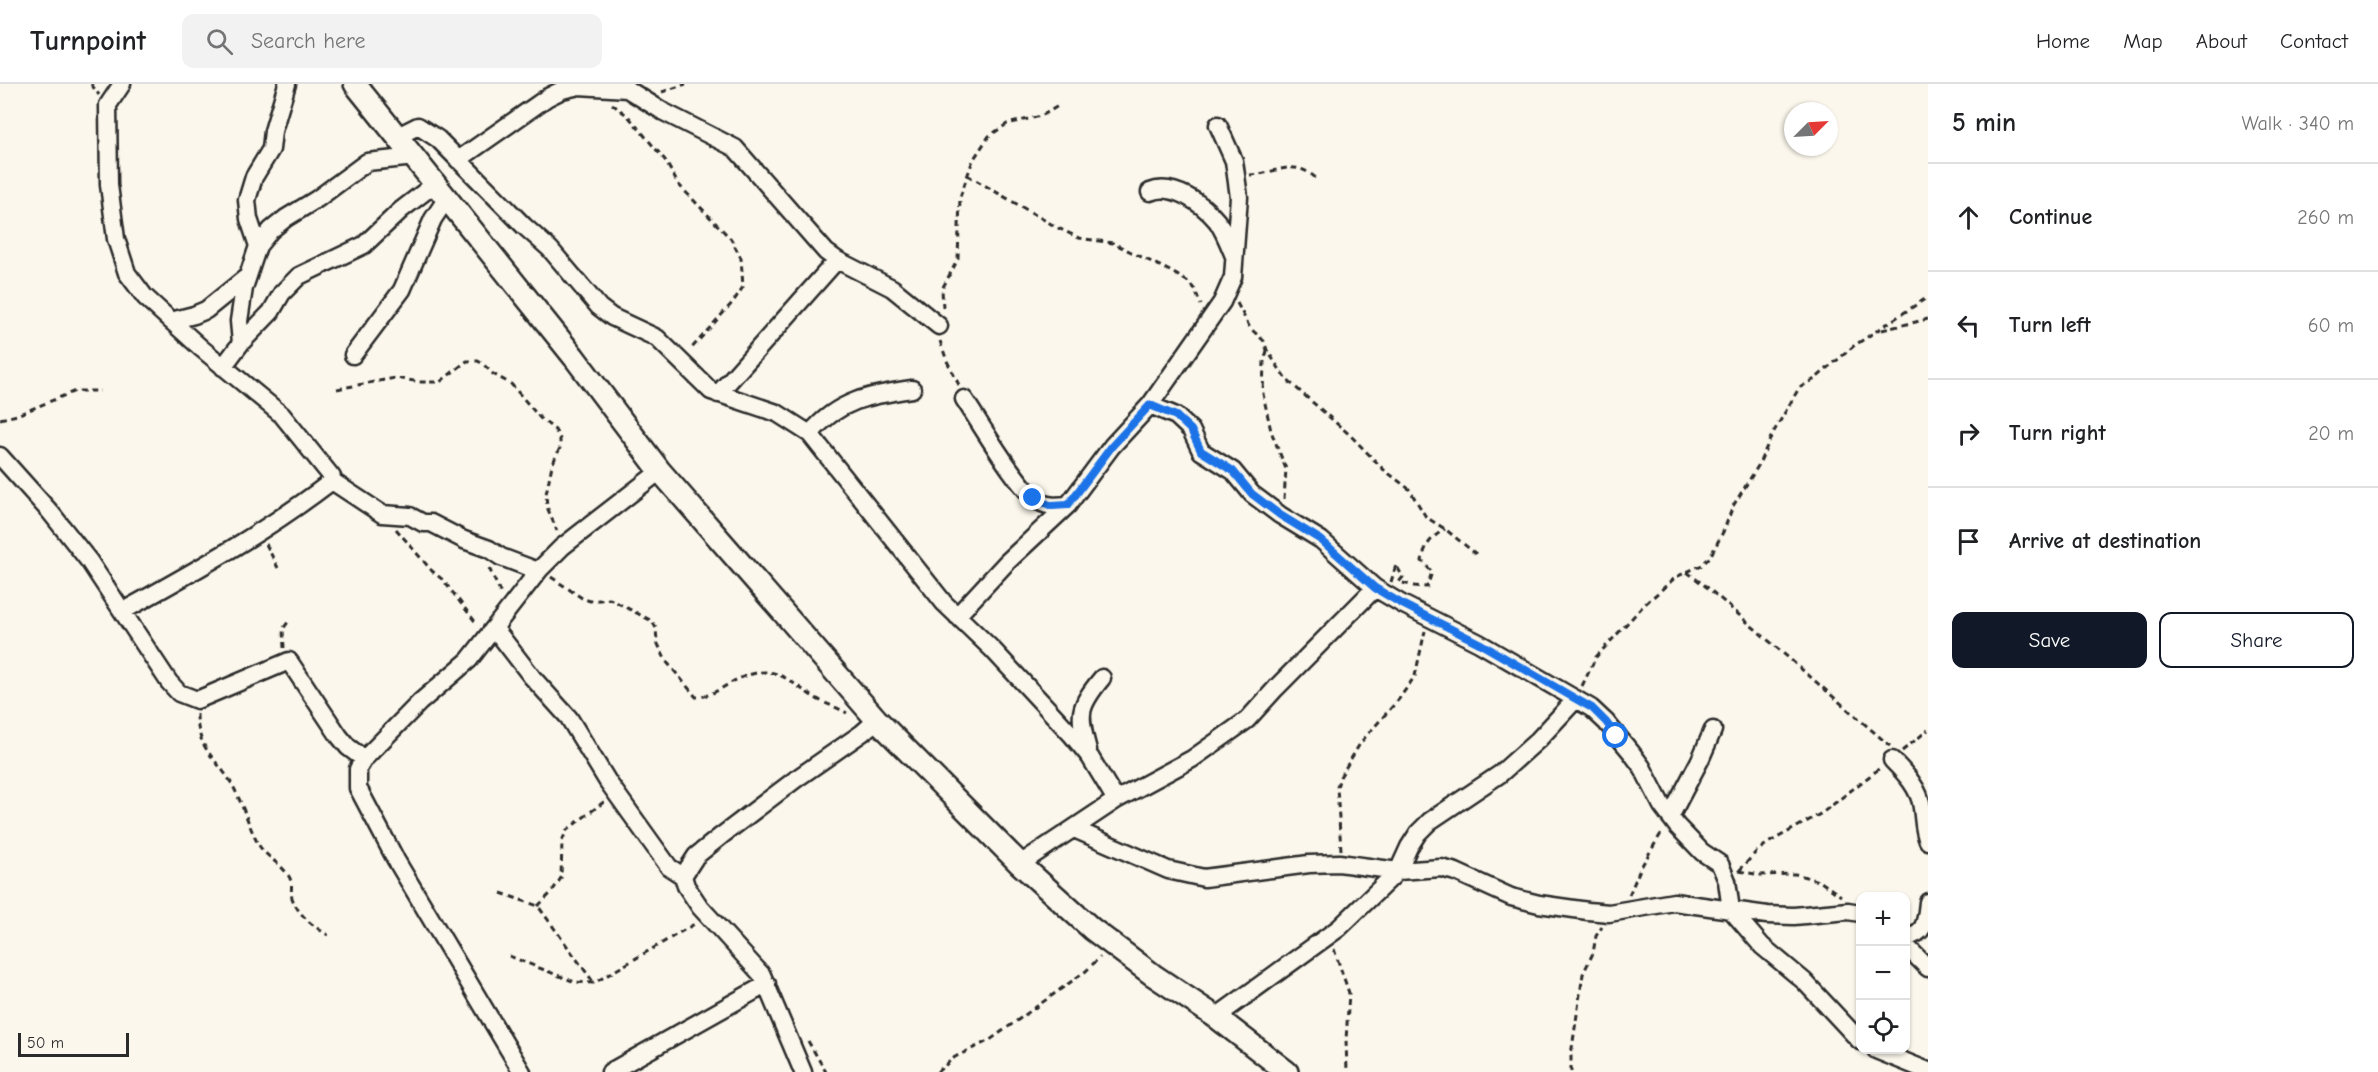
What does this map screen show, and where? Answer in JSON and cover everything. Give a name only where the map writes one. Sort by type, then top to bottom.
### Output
[{"type":"street","points":[[122,84],[108,105],[109,185],[116,239],[127,273],[135,287],[223,367],[282,415],[327,468],[332,482],[356,499],[386,516],[410,516],[423,523],[437,525],[539,570]]},
{"type":"street","points":[[258,246],[249,219],[247,200],[254,177],[271,149],[273,131],[288,84]]},
{"type":"street","points":[[355,84],[574,357],[660,471],[874,723],[1020,864],[1113,946],[1216,1017],[1287,1072]]},
{"type":"street","points":[[458,160],[548,97],[562,90],[579,86],[627,89],[664,112],[735,148],[826,252],[892,288],[939,326]]},
{"type":"street","points":[[957,616],[1006,562],[1068,505],[1112,446],[1150,405],[1213,315],[1229,288],[1239,220],[1237,175],[1234,161],[1218,125]]},
{"type":"street","points":[[398,136],[412,127],[420,126],[438,139],[524,226],[550,249],[599,307],[612,317],[657,338],[706,387],[718,394],[777,413],[810,434],[944,603],[1046,706],[1090,757],[1116,800]]},
{"type":"street","points":[[241,343],[239,321],[244,288],[258,246],[270,230],[367,162],[415,157]]},
{"type":"street","points":[[1150,192],[1158,188],[1177,192],[1207,211],[1218,222],[1235,257]]},
{"type":"street","points":[[223,367],[241,343],[271,312],[282,293],[299,276],[364,245],[401,210],[441,191]]},
{"type":"street","points":[[353,355],[402,290],[434,219],[441,191]]},
{"type":"street","points":[[718,394],[837,260]]},
{"type":"street","points":[[171,321],[206,310],[248,276]]},
{"type":"street","points":[[810,434],[832,412],[857,400],[876,394],[912,389]]},
{"type":"street","points":[[964,399],[1033,498],[1052,506],[1068,505]]},
{"type":"street","points":[[1150,405],[1176,416],[1191,430],[1201,451],[1233,471],[1252,494],[1280,515],[1321,540],[1381,591],[1592,708],[1631,752],[1670,817],[1702,852],[1720,864],[1727,881],[1731,910],[1762,946],[1804,981],[1856,1037]]},
{"type":"street","points":[[0,456],[72,539],[169,682],[179,693],[197,700],[289,661],[339,736],[348,747],[364,759]]},
{"type":"street","points":[[522,1072],[396,861],[358,788],[358,769],[364,759],[420,702],[469,660],[539,570],[562,547],[660,471]]},
{"type":"street","points":[[123,611],[258,533],[332,482]]},
{"type":"street","points":[[1020,864],[1116,800],[1192,759],[1247,720],[1276,688],[1381,591]]},
{"type":"street","points":[[492,633],[569,718],[616,793],[669,867],[683,876],[686,886],[708,916],[747,957],[767,984],[803,1072]]},
{"type":"street","points":[[1090,757],[1081,722],[1081,711],[1083,703],[1102,678]]},
{"type":"street","points":[[1216,1017],[1329,936],[1398,871],[1413,840],[1430,821],[1500,774],[1538,740],[1576,699]]},
{"type":"street","points":[[683,876],[696,856],[796,779],[874,723]]},
{"type":"street","points":[[1670,817],[1713,730]]},
{"type":"street","points":[[1895,757],[1919,795],[1924,832],[1928,841]]},
{"type":"street","points":[[1074,829],[1145,861],[1188,876],[1204,878],[1291,866],[1339,863],[1398,871],[1441,868],[1511,897],[1539,904],[1609,913],[1674,902],[1767,915],[1794,916],[1848,911],[1856,912]]},
{"type":"street","points":[[1910,936],[1922,930],[1926,922],[1928,902]]},
{"type":"street","points":[[1910,951],[1928,968]]},
{"type":"street","points":[[610,1072],[767,984]]},
{"type":"street","points":[[1886,1054],[1928,1071]]},
{"type":"path","points":[[640,96],[666,92],[686,84]]},
{"type":"path","points":[[609,102],[628,116],[665,160],[678,184],[725,231],[741,258],[742,287],[733,302],[681,360]]},
{"type":"path","points":[[964,399],[957,377],[947,361],[939,337],[939,326],[943,316],[942,289],[958,259],[959,206],[967,175],[973,160],[989,136],[1007,124],[1041,116],[1060,105]]},
{"type":"path","points":[[1237,175],[1295,167],[1309,171],[1318,180]]},
{"type":"path","points":[[967,175],[1079,238],[1113,243],[1170,271],[1187,281],[1203,309],[1213,315]]},
{"type":"path","points":[[1229,288],[1250,328],[1264,341],[1267,350],[1286,379],[1351,436],[1383,469],[1409,489],[1426,517],[1476,554]]},
{"type":"path","points":[[1576,699],[1596,657],[1612,638],[1666,585],[1702,565],[1710,557],[1733,506],[1758,466],[1772,435],[1799,388],[1815,379],[1855,345],[1928,297]]},
{"type":"path","points":[[1878,331],[1928,319]]},
{"type":"path","points":[[1267,350],[1263,377],[1265,410],[1270,431],[1286,469],[1280,515]]},
{"type":"path","points":[[337,389],[395,378],[421,382],[440,381],[467,361],[478,361],[483,364],[493,374],[511,384],[540,418],[555,430],[560,439],[560,448],[552,465],[546,494],[547,507],[562,547]]},
{"type":"path","points":[[0,419],[17,415],[75,391],[100,391]]},
{"type":"path","points":[[386,516],[432,571],[443,580],[457,600],[492,633]]},
{"type":"path","points":[[1381,591],[1396,565],[1403,577],[1399,582],[1427,587],[1432,572],[1422,561],[1424,550],[1427,543],[1445,529]]},
{"type":"path","points":[[258,533],[271,551],[278,568]]},
{"type":"path","points":[[481,546],[503,598],[510,608]]},
{"type":"path","points":[[539,570],[582,598],[590,601],[610,599],[652,621],[657,628],[657,642],[666,661],[696,697],[706,696],[733,681],[764,671],[787,678],[809,694],[852,716],[874,723]]},
{"type":"path","points":[[1687,572],[1708,588],[1895,757]]},
{"type":"path","points":[[1339,863],[1341,833],[1337,787],[1340,777],[1361,742],[1399,699],[1415,676],[1429,617]]},
{"type":"path","points":[[288,622],[283,629],[282,638],[289,661]]},
{"type":"path","points":[[197,700],[197,721],[207,752],[234,788],[252,832],[264,852],[289,876],[292,886],[291,896],[298,909],[308,923],[328,936]]},
{"type":"path","points":[[1739,871],[1762,848],[1822,813],[1928,730]]},
{"type":"path","points":[[538,906],[561,878],[562,841],[567,830],[616,793]]},
{"type":"path","points":[[1571,1072],[1571,1055],[1583,974],[1593,953],[1596,936],[1609,913],[1627,897],[1641,867],[1670,817]]},
{"type":"path","points":[[1720,864],[1760,875],[1796,874],[1821,882],[1842,897]]},
{"type":"path","points":[[501,893],[538,906],[594,983]]},
{"type":"path","points":[[509,956],[575,982],[594,983],[708,916]]},
{"type":"path","points":[[1329,936],[1349,993],[1346,1040],[1347,1072]]},
{"type":"path","points":[[937,1072],[955,1057],[990,1040],[1014,1023],[1086,971],[1113,946]]},
{"type":"route","points":[[1033,498],[1042,504],[1052,506],[1068,505],[1112,446],[1150,405],[1163,410],[1176,416],[1191,430],[1201,451],[1233,471],[1240,483],[1252,494],[1280,515],[1321,540],[1375,588],[1479,643],[1592,708],[1616,736]]}]
